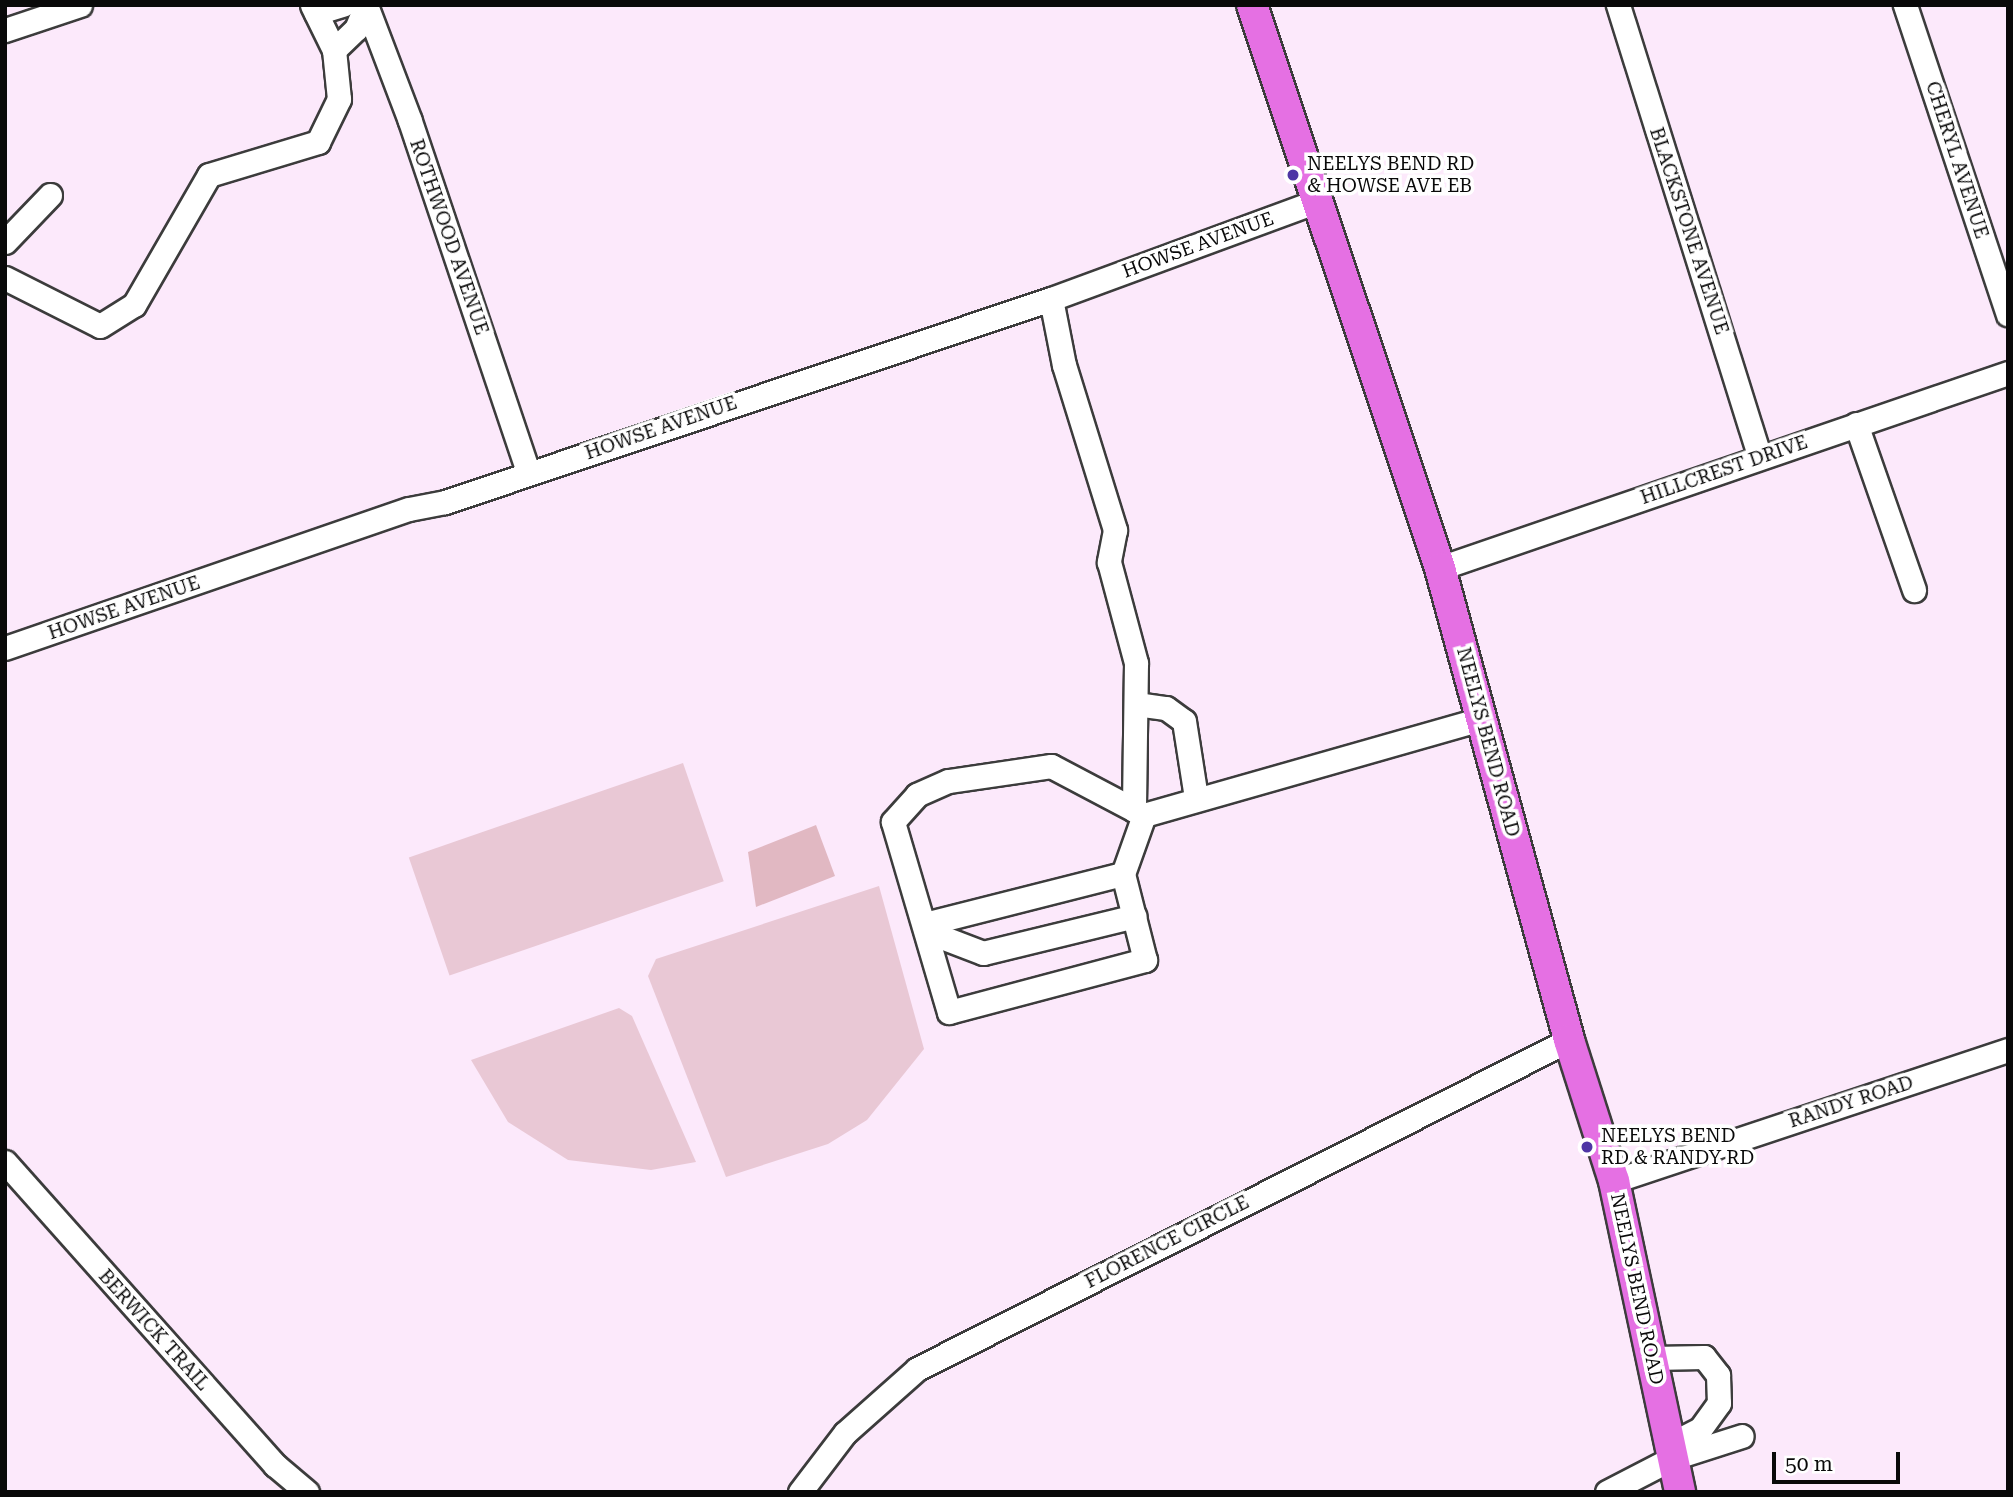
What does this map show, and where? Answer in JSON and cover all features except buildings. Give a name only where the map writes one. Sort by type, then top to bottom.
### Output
[{"type":"main road","name":"NEELYS BEND ROAD","points":[[1252,5],[1315,202],[1440,568],[1569,1040],[1614,1181],[1680,1492]]},
{"type":"street","points":[[5,30],[80,5]]},
{"type":"street","name":"BLACKSTONE AVENUE","points":[[1618,5],[1760,457]]},
{"type":"street","name":"CHERYL AVENUE","points":[[1905,5],[2008,314]]},
{"type":"street","points":[[5,278],[100,326],[135,305],[209,175],[318,142],[339,99],[334,50],[314,9],[356,6],[356,29],[334,50]]},
{"type":"street","name":"ROTHWOOD AVENUE","points":[[356,6],[528,471]]},
{"type":"street","points":[[5,242],[50,195]]},
{"type":"street","name":"HOWSE AVENUE","points":[[5,648],[528,471],[1051,299],[1315,202]]},
{"type":"street","points":[[1051,299],[1064,365],[1115,530],[1109,562],[1136,663],[1139,812],[1123,874],[1145,960],[949,1012],[893,822],[918,795],[948,780],[1051,766],[1139,812],[1481,719]]},
{"type":"street","name":"HILLCREST DRIVE","points":[[1440,568],[2008,373]]},
{"type":"street","points":[[1856,424],[1914,590]]},
{"type":"street","points":[[1136,704],[1166,708],[1184,721],[1196,798]]},
{"type":"street","points":[[925,924],[1123,874]]},
{"type":"street","points":[[925,924],[944,938],[983,953],[1135,916]]},
{"type":"street","name":"FLORENCE CIRCLE","points":[[800,1492],[845,1433],[917,1369],[1569,1040]]},
{"type":"street","name":"RANDY ROAD","points":[[1614,1181],[2008,1050]]},
{"type":"street","name":"BERWICK TRAIL","points":[[5,1162],[275,1465],[307,1492]]},
{"type":"street","points":[[1607,1492],[1700,1429],[1718,1403],[1718,1375],[1704,1357],[1652,1358]]},
{"type":"street","points":[[1671,1451],[1742,1436]]},
{"type":"shaded area","points":[[683,763],[724,881],[449,976],[409,857]]},
{"type":"shaded area","points":[[816,825],[835,876],[756,907],[748,852]]},
{"type":"shaded area","points":[[879,886],[924,1049],[867,1120],[828,1144],[726,1177],[648,976],[656,959]]},
{"type":"shaded area","points":[[619,1008],[632,1016],[696,1162],[651,1170],[568,1160],[508,1122],[471,1060]]},
{"type":"place","name":"NEELYS BEND RD & HOWSE AVE EB","points":[[1293,175]]},
{"type":"place","name":"NEELYS BEND RD & RANDY RD","points":[[1587,1147]]}]
